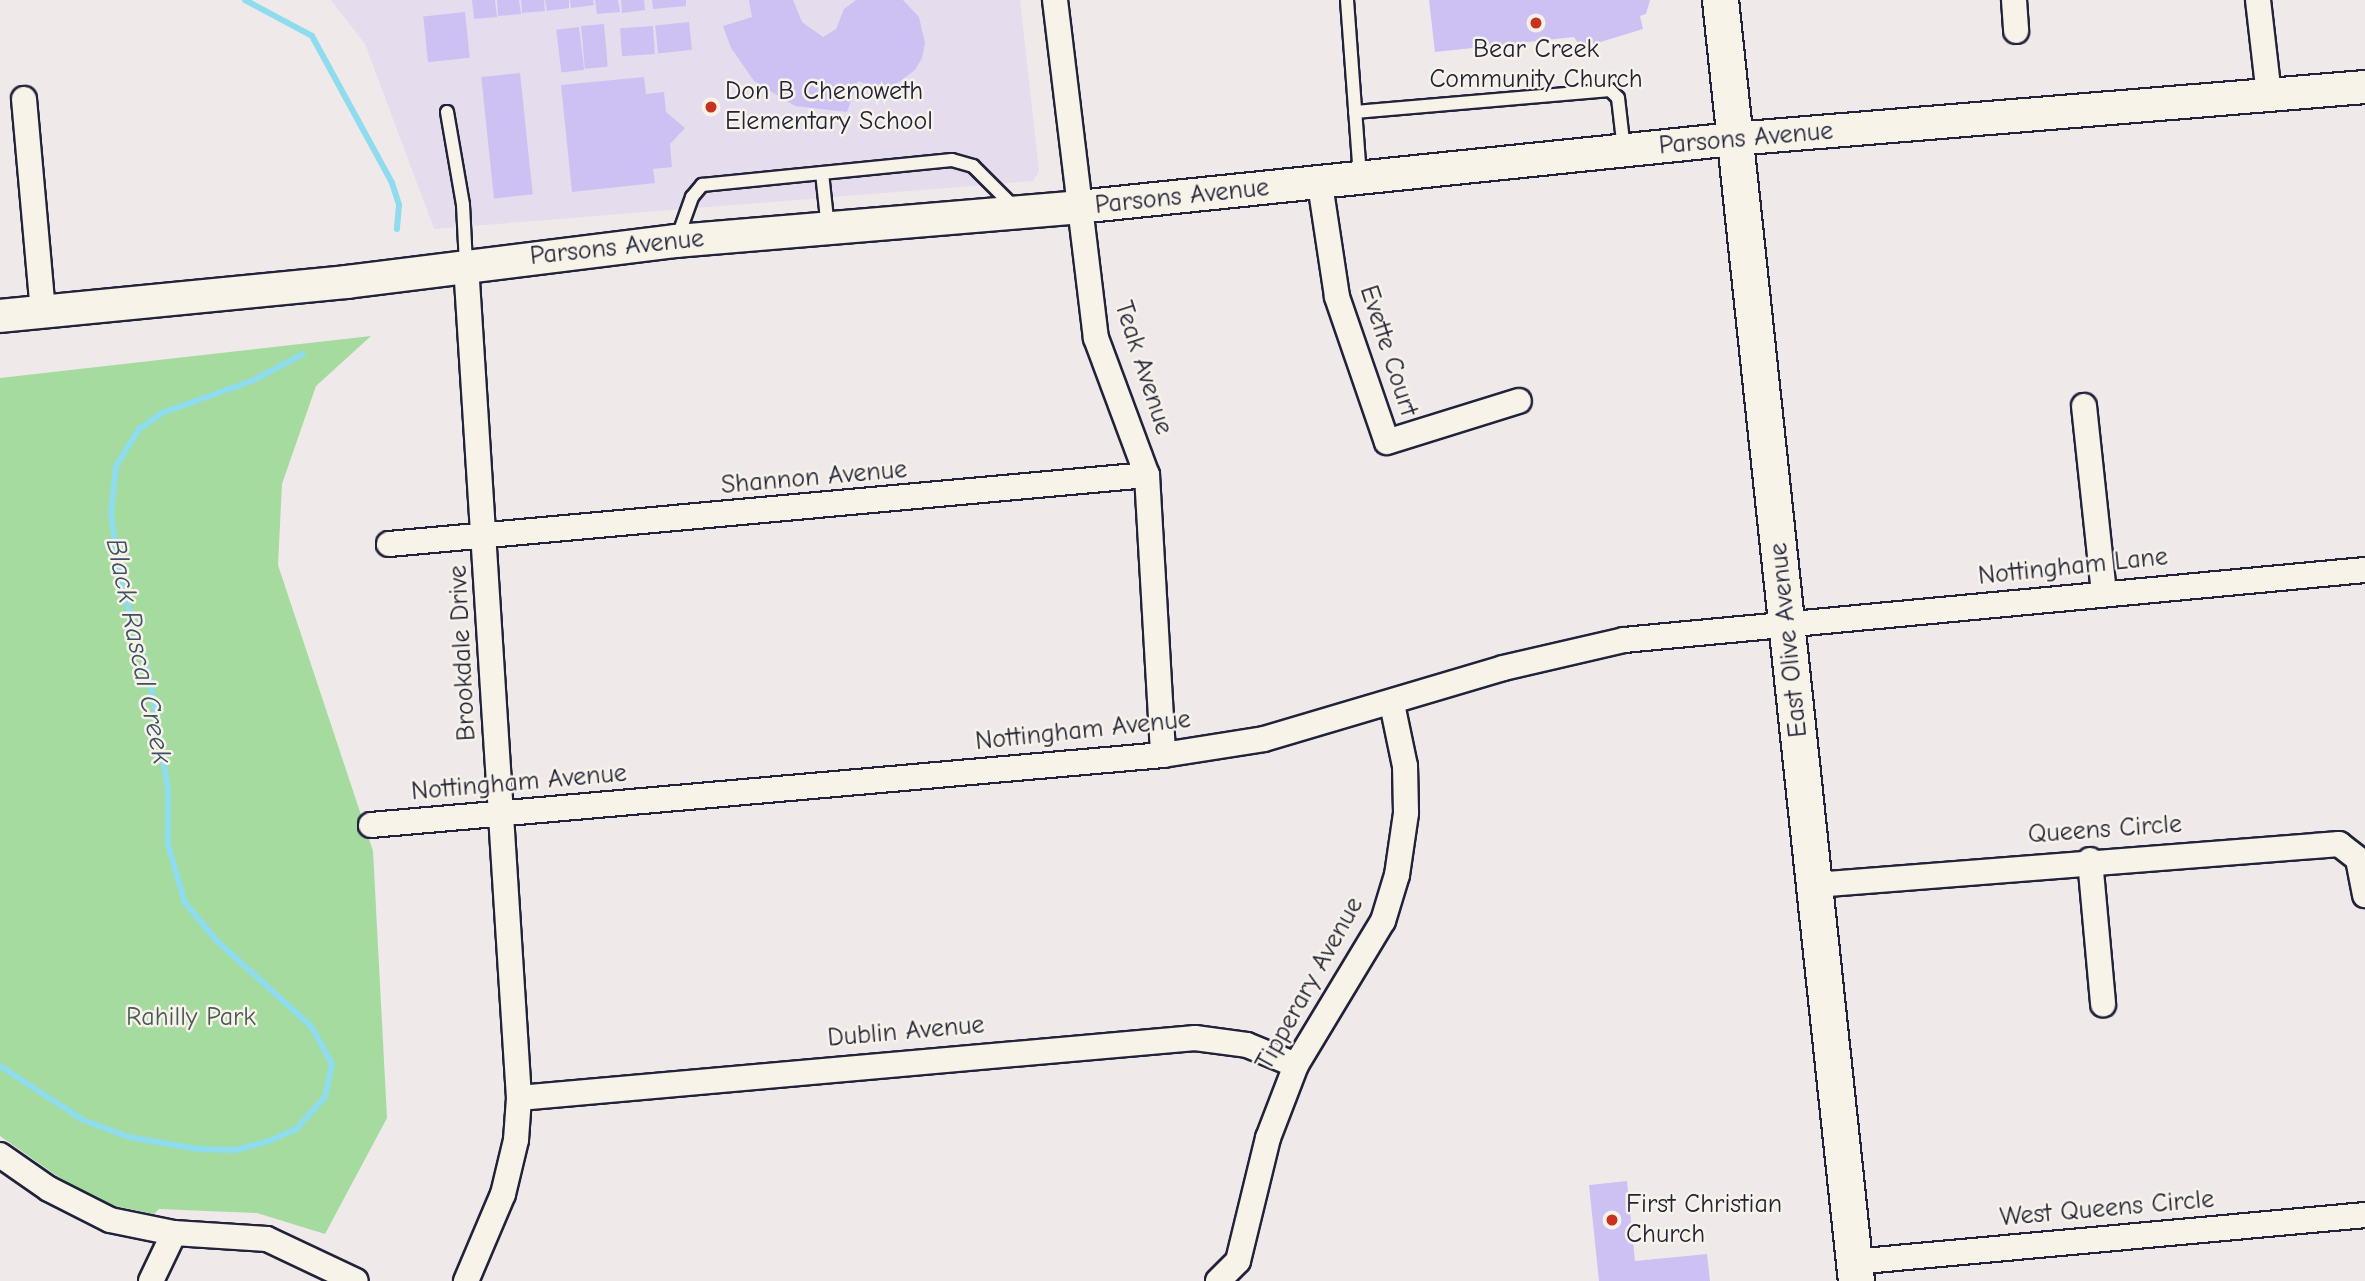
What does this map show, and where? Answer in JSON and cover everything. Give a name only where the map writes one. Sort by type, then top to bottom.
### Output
[{"type":"main road","name":"East Olive Avenue","points":[[1720,0],[1854,1271]]},
{"type":"street","name":"Teak Avenue","points":[[1055,0],[1077,207],[1096,338],[1147,475],[1163,755]]},
{"type":"street","points":[[2014,0],[2016,31]]},
{"type":"street","points":[[2258,0],[2269,96]]},
{"type":"street","name":"Parsons Avenue","points":[[0,316],[346,282],[676,241],[1320,184],[1734,139],[2365,87]]},
{"type":"street","points":[[24,99],[43,313]]},
{"type":"street","name":"Evette Court","points":[[1320,184],[1337,297],[1387,442],[1519,401]]},
{"type":"street","name":"Brookdale Drive","points":[[466,265],[486,536],[519,1098],[516,1140],[503,1194],[466,1281]]},
{"type":"street","points":[[2084,406],[2104,593]]},
{"type":"street","name":"Shannon Avenue","points":[[388,544],[1147,475]]},
{"type":"street","name":"Nottingham Lane","points":[[1787,625],[2365,570]]},
{"type":"street","name":"Nottingham Avenue","points":[[372,825],[1163,755],[1264,740],[1575,650],[1624,640],[1787,625]]},
{"type":"street","name":"Tipperary Avenue","points":[[1218,1281],[1238,1261],[1268,1138],[1296,1065],[1383,920],[1397,875],[1405,789],[1392,704]]},
{"type":"street","name":"Queens Circle","points":[[1815,885],[2090,860],[2339,844],[2358,859],[2365,895]]},
{"type":"street","points":[[2090,860],[2103,1004]]},
{"type":"street","name":"Dublin Avenue","points":[[519,1098],[1195,1038],[1247,1045],[1296,1065]]},
{"type":"street","points":[[0,1155],[80,1207],[136,1228],[267,1239],[356,1281]]},
{"type":"street","name":"West Queens Circle","points":[[1854,1271],[2365,1215]]},
{"type":"street","points":[[151,1281],[174,1233]]},
{"type":"lane","points":[[1347,0],[1360,179]]},
{"type":"lane","points":[[1356,112],[1610,90],[1618,99],[1624,150]]},
{"type":"lane","points":[[446,112],[463,205],[466,265]]},
{"type":"lane","points":[[676,241],[692,197],[702,185],[952,160],[972,166],[1019,212]]},
{"type":"lane","points":[[822,173],[828,229]]},
{"type":"shaded area","name":"Don B Chenoweth Elementary School","points":[[331,0],[1020,0],[1039,171],[1033,181],[434,229],[365,44]]},
{"type":"green space","name":"Rahilly Park","points":[[371,336],[316,386],[282,484],[278,565],[373,851],[387,1118],[325,1234],[257,1213],[159,1209],[154,1214],[110,1205],[73,1187],[0,1136],[0,378]]},
{"type":"building","points":[[472,0],[495,0],[497,17],[474,19]]},
{"type":"building","points":[[497,0],[519,0],[521,14],[498,16]]},
{"type":"building","points":[[521,0],[544,0],[545,11],[522,13]]},
{"type":"building","points":[[545,0],[569,0],[569,8],[547,11]]},
{"type":"building","points":[[570,0],[593,0],[594,5],[571,8]]},
{"type":"building","points":[[595,0],[618,0],[620,12],[597,14]]},
{"type":"building","points":[[621,0],[644,0],[645,10],[622,13]]},
{"type":"building","points":[[652,0],[686,0],[686,6],[653,9]]},
{"type":"building","points":[[749,0],[793,0],[802,22],[823,37],[836,29],[844,9],[856,0],[903,0],[919,17],[925,43],[922,58],[915,70],[895,85],[876,87],[858,81],[847,112],[795,106],[754,81],[731,48],[723,26],[752,17]]},
{"type":"building","name":"Bear Creek Community Church","points":[[1429,0],[1650,0],[1646,14],[1640,16],[1643,29],[1581,48],[1574,37],[1435,52]]},
{"type":"building","points":[[465,12],[470,58],[428,62],[423,16]]},
{"type":"building","points":[[689,22],[692,50],[658,53],[655,26]]},
{"type":"building","points":[[604,24],[608,67],[585,69],[581,26]]},
{"type":"building","points":[[653,26],[655,54],[622,56],[620,28]]},
{"type":"building","points":[[579,27],[584,70],[561,72],[556,30]]},
{"type":"building","points":[[520,73],[533,194],[494,198],[481,77]]},
{"type":"building","points":[[644,77],[646,94],[664,92],[666,112],[685,128],[670,144],[672,167],[653,169],[655,183],[572,192],[561,85]]},
{"type":"building","name":"First Christian Church","points":[[1627,1181],[1635,1261],[1707,1254],[1710,1281],[1599,1281],[1589,1185]]},
{"type":"waterway","name":"Black Rascal Creek","points":[[245,0],[312,36],[392,183],[399,205],[397,229]]},
{"type":"waterway","name":"Black Rascal Creek","points":[[0,1066],[83,1120],[129,1137],[198,1149],[236,1150],[269,1141],[296,1129],[325,1097],[332,1064],[311,1026],[218,942],[185,903],[168,845],[168,789],[150,680],[120,579],[111,514],[116,466],[139,429],[162,413],[254,380],[303,354]]},
{"type":"place","name":"Bear Creek Community Church","points":[[1536,23]]},
{"type":"place","name":"Don B Chenoweth Elementary School","points":[[711,107]]},
{"type":"place","name":"First Christian Church","points":[[1612,1220]]}]
